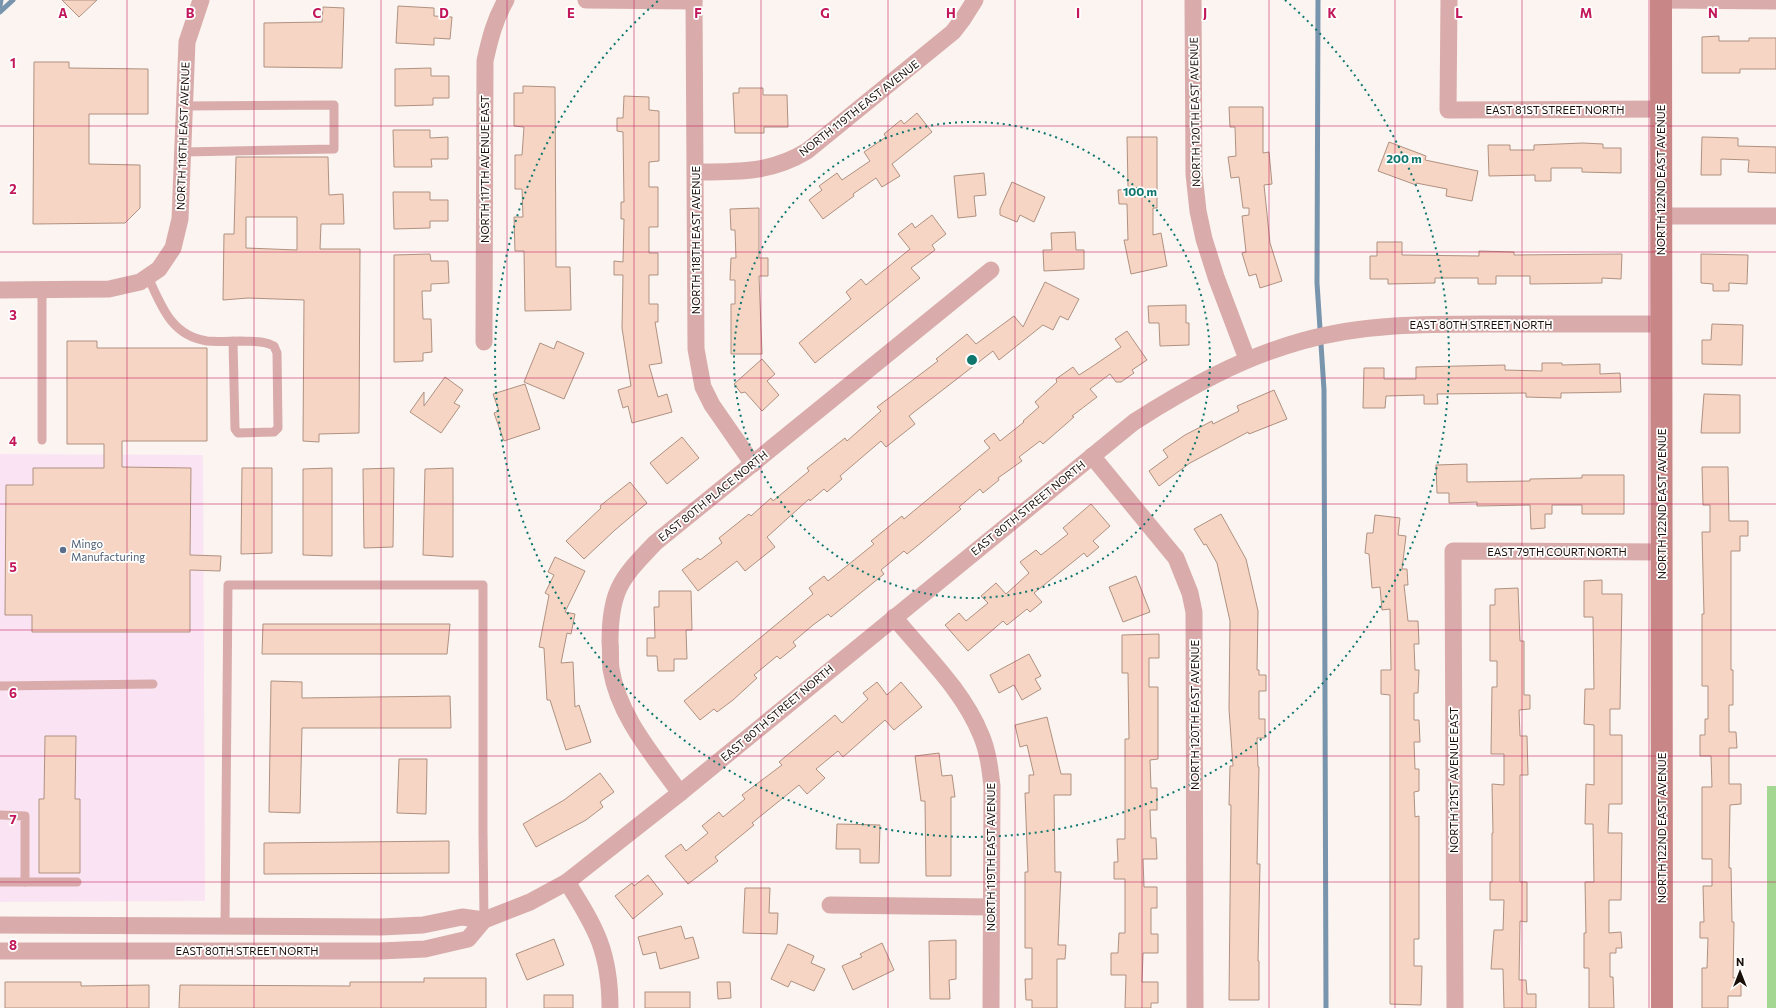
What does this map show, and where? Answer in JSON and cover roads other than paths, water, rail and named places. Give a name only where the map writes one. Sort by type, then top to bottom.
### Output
[{"type":"street","name":"NORTH 116TH EAST AVENUE","points":[[153,273],[173,248],[180,219],[184,152],[187,42],[201,0]]},
{"type":"street","name":"NORTH 117TH AVENUE EAST","points":[[484,342],[485,60],[490,36],[497,15],[506,0]]},
{"type":"street","points":[[586,0],[694,1]]},
{"type":"street","name":"NORTH 119TH EAST AVENUE","points":[[696,172],[757,171],[793,160],[807,151],[953,32],[963,19],[974,0]]},
{"type":"street","name":"NORTH 120TH EAST AVENUE","points":[[1193,0],[1194,174],[1198,211],[1204,239],[1214,270],[1247,359]]},
{"type":"street","name":"EAST 81ST STREET NORTH","points":[[1448,0],[1448,110],[1661,110]]},
{"type":"street","name":"NORTH 122ND EAST AVENUE","points":[[1661,0],[1662,1008]]},
{"type":"street","points":[[1666,0],[1776,1]]},
{"type":"street","name":"NORTH 118TH EAST AVENUE","points":[[694,1],[696,172],[695,329],[699,368],[703,387],[712,405],[753,464]]},
{"type":"street","points":[[1662,216],[1776,216]]},
{"type":"street","name":"EAST 80TH PLACE NORTH","points":[[680,794],[634,727],[622,705],[611,668],[610,627],[612,608],[619,588],[630,572],[655,543],[991,270]]},
{"type":"street","points":[[0,290],[109,289],[140,282],[153,273]]},
{"type":"street","name":"EAST 80TH STREET NORTH","points":[[0,951],[380,951],[418,949],[468,939],[484,920],[530,902],[567,882],[680,794],[894,617],[1134,422],[1174,396],[1211,376],[1247,359],[1303,341],[1344,332],[1417,324],[1662,324]]},
{"type":"street","name":"NORTH 120TH EAST AVENUE","points":[[1092,456],[1176,558],[1190,593],[1194,612],[1195,1008]]},
{"type":"street","name":"EAST 79TH COURT NORTH","points":[[1453,551],[1662,552]]},
{"type":"street","name":"NORTH 121ST AVENUE EAST","points":[[1453,551],[1455,1008]]},
{"type":"street","name":"NORTH 119TH EAST AVENUE","points":[[894,617],[963,702],[982,737],[992,786],[991,1008]]},
{"type":"street","points":[[567,882],[584,908],[604,952],[608,969],[610,1008]]},
{"type":"street","points":[[830,905],[991,907]]},
{"type":"street","name":"EAST 80TH STREET NORTH","points":[[0,925],[381,927],[424,925],[462,917],[484,920]]},
{"type":"lane","points":[[184,152],[334,149],[334,105],[185,106]]},
{"type":"lane","points":[[153,273],[166,314],[176,328],[189,336],[206,341],[233,341],[268,342],[274,346],[276,353],[278,428],[274,432],[238,433],[234,429],[233,341]]},
{"type":"lane","points":[[42,289],[42,440]]},
{"type":"lane","points":[[225,926],[228,586],[484,585],[484,920]]},
{"type":"lane","points":[[0,686],[153,684]]},
{"type":"lane","points":[[0,815],[25,816],[25,882]]},
{"type":"lane","points":[[0,882],[77,882]]},
{"type":"waterway","points":[[0,6],[1,0]]},
{"type":"waterway","points":[[0,12],[13,0]]},
{"type":"waterway","points":[[1318,0],[1317,283],[1324,390],[1326,1008]]},
{"type":"place","name":"Mingo Manufacturing","points":[[63,550]]}]
